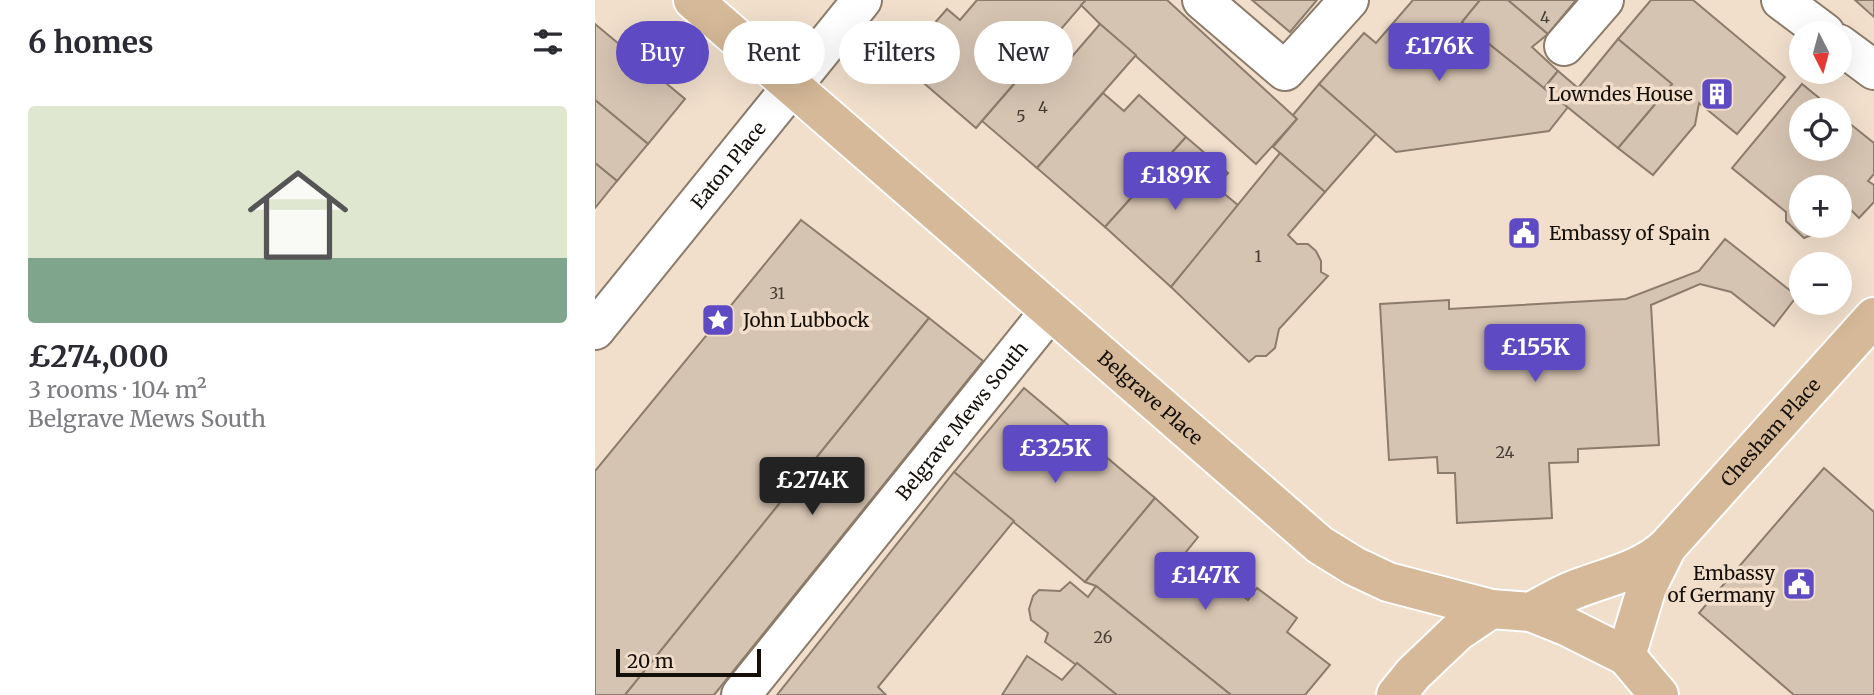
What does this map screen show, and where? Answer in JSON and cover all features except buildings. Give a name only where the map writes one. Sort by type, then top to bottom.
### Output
[{"type":"main road","name":"Belgrave Place","points":[[693,0],[1320,545],[1354,566],[1388,582],[1491,609],[1531,612],[1568,627],[1626,656],[1659,695]]},
{"type":"main road","name":"Chesham Place","points":[[1531,612],[1570,591],[1633,570],[1653,560],[1874,317]]},
{"type":"main road","name":"Chesham Place","points":[[1626,656],[1647,587],[1667,547]]},
{"type":"main road","points":[[1396,695],[1413,674],[1457,632],[1491,609]]},
{"type":"street","name":"Eaton Place","points":[[595,330],[862,0]]},
{"type":"street","points":[[1202,0],[1285,71],[1349,0]]},
{"type":"street","points":[[1564,46],[1604,0]]},
{"type":"street","points":[[1781,0],[1809,21]]},
{"type":"street","points":[[1852,54],[1874,70]]},
{"type":"street","name":"Belgrave Mews South","points":[[741,695],[1050,311]]},
{"type":"place","name":"Lowndes House","points":[[1717,94]]},
{"type":"place","name":"Embassy of Spain","points":[[1524,233]]},
{"type":"place","name":"John Lubbock","points":[[718,320]]},
{"type":"place","name":"Embassy of Germany","points":[[1799,584]]}]
